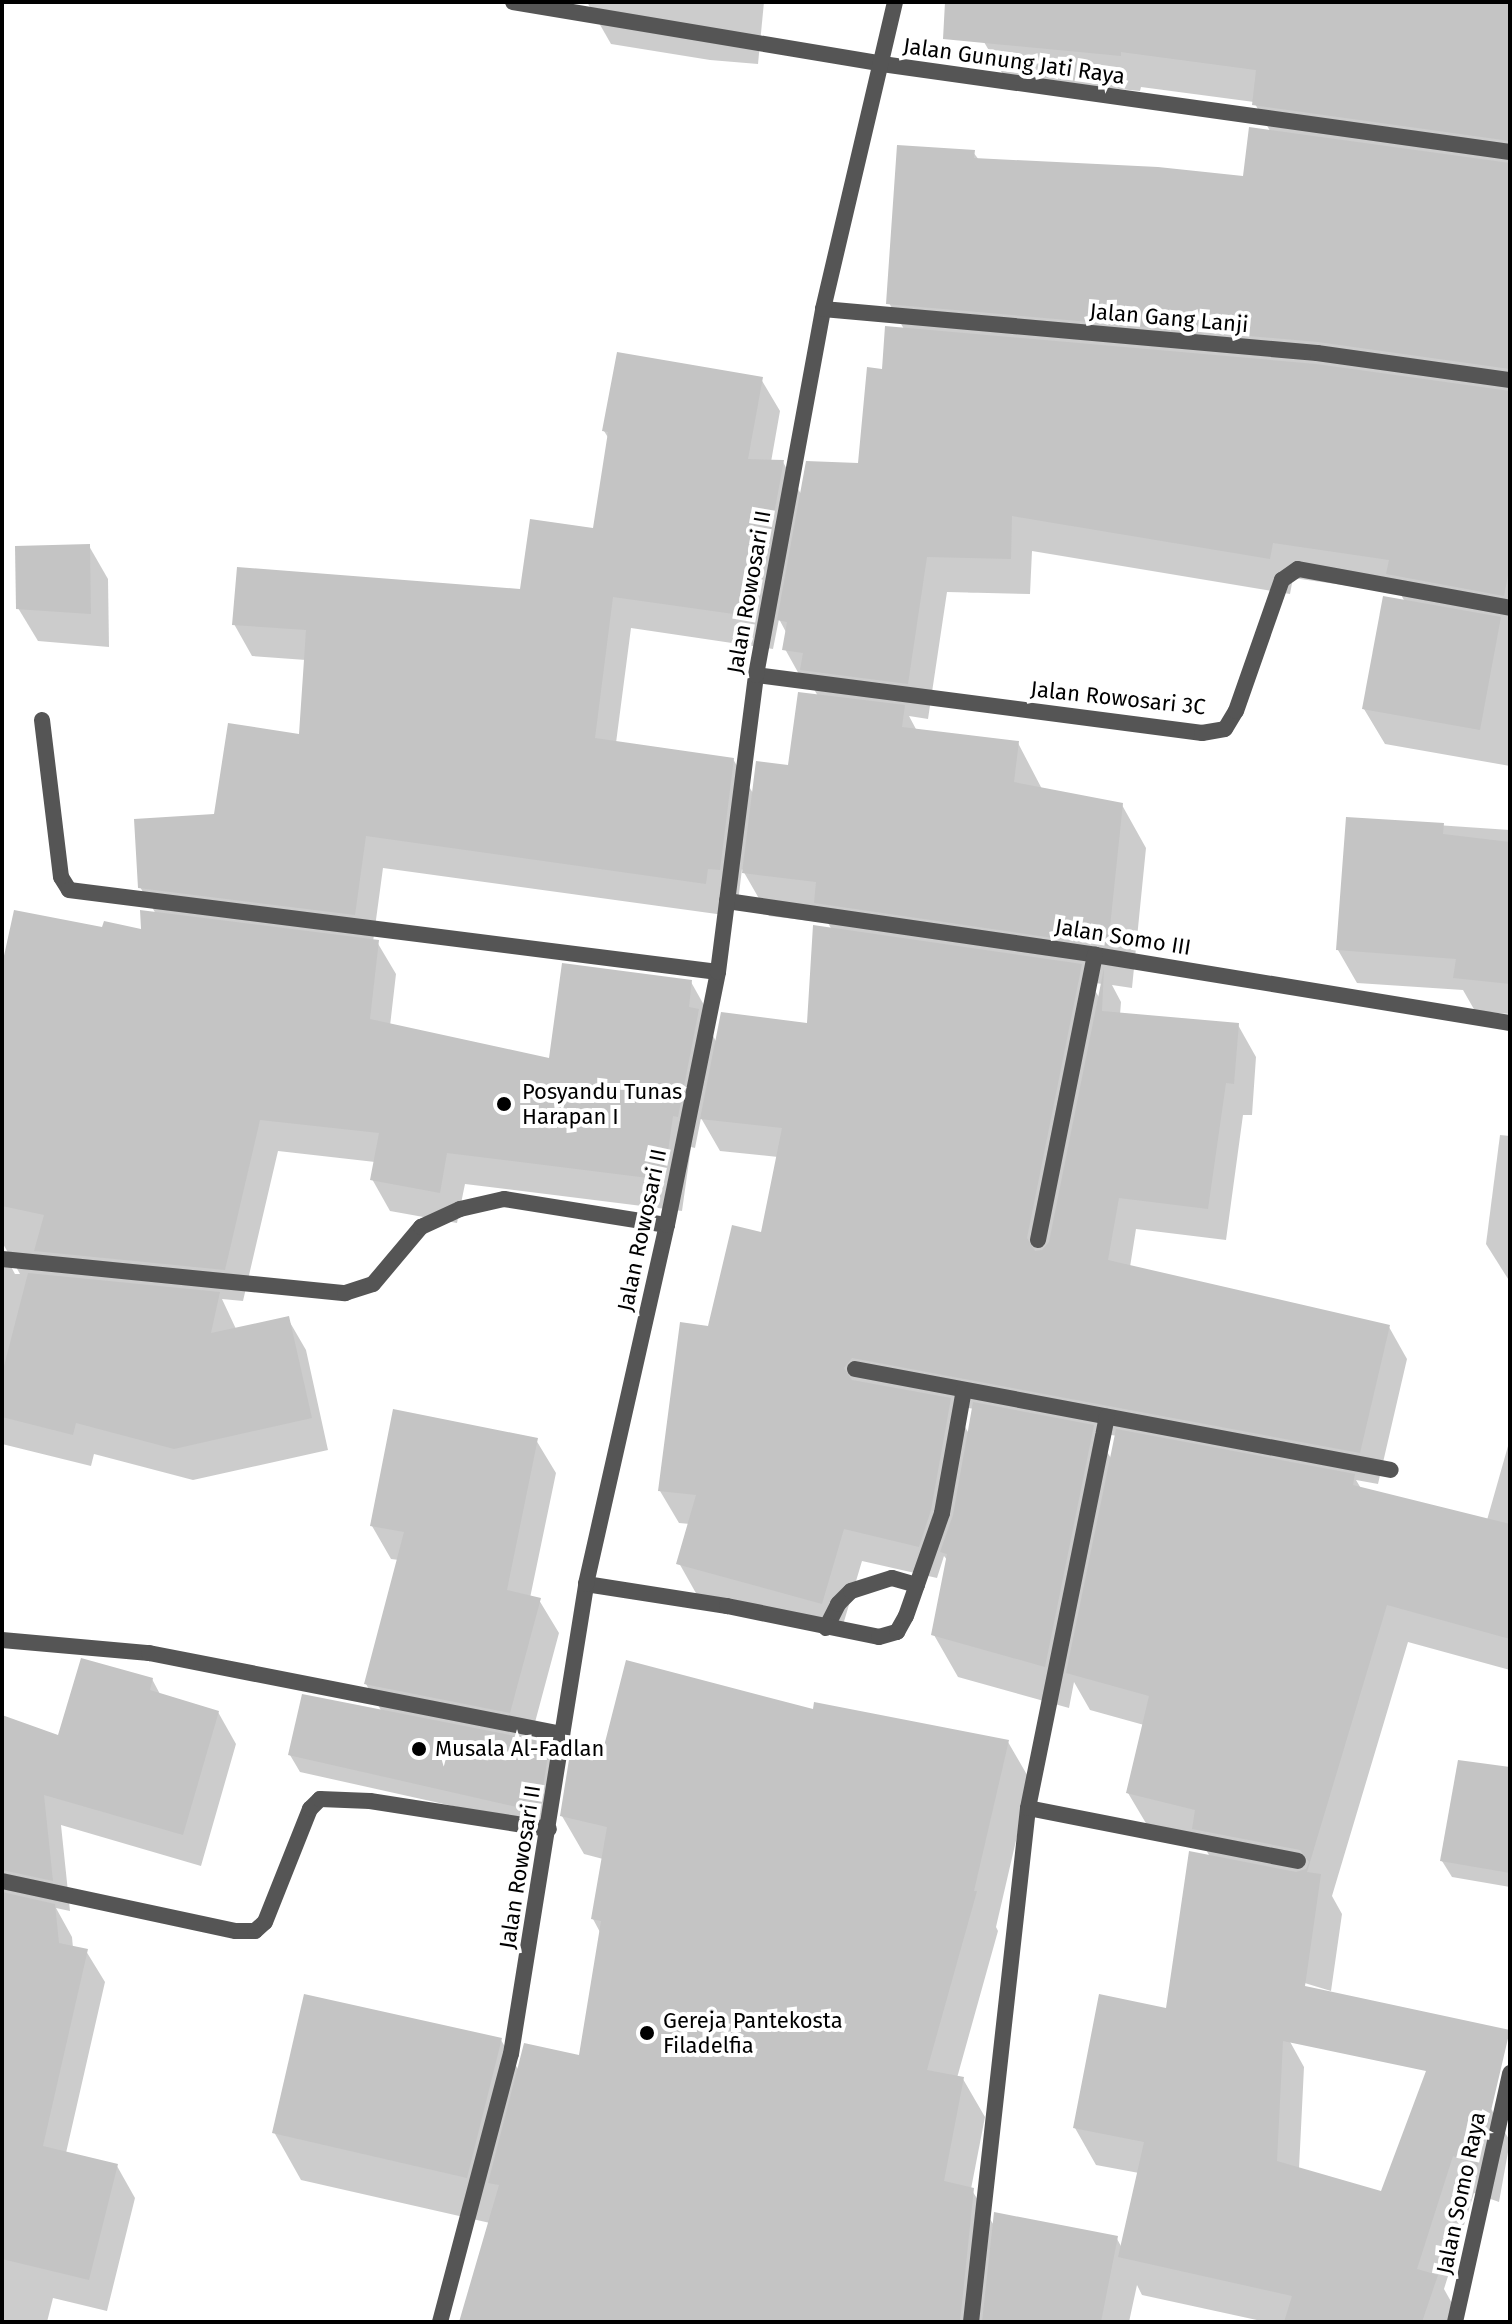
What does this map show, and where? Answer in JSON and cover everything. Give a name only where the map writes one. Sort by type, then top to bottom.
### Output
[{"type":"street","name":"Jalan Gunung Jati Raya","points":[[513,2],[882,64],[1510,152]]},
{"type":"street","name":"Jalan Rowosari II","points":[[440,2322],[511,2054],[586,1584],[667,1225],[718,972],[756,675],[823,309],[895,2]]},
{"type":"street","name":"Jalan Gang Lanji","points":[[823,309],[1317,353],[1510,380]]},
{"type":"street","name":"Jalan Rowosari 3C","points":[[756,675],[1202,733],[1225,729],[1236,711],[1282,580],[1298,569],[1510,608]]},
{"type":"street","points":[[42,720],[61,877],[69,890],[718,972]]},
{"type":"street","name":"Jalan Somo III","points":[[727,901],[1095,955],[1510,1023]]},
{"type":"street","points":[[1038,1240],[1095,955]]},
{"type":"street","points":[[2,1259],[345,1293],[373,1284],[421,1227],[460,1209],[504,1199],[667,1225]]},
{"type":"street","points":[[855,1369],[1391,1470]]},
{"type":"street","points":[[586,1584],[727,1606],[879,1637],[897,1632],[942,1513],[964,1390]]},
{"type":"street","points":[[971,2322],[1028,1808],[1107,1417]]},
{"type":"street","points":[[826,1628],[838,1604],[851,1591],[892,1578],[917,1585]]},
{"type":"street","points":[[2,1640],[149,1653],[562,1734]]},
{"type":"street","points":[[2,1881],[236,1931],[255,1931],[265,1922],[310,1809],[320,1799],[370,1801],[549,1829]]},
{"type":"street","points":[[1028,1808],[1298,1861]]},
{"type":"street","name":"Jalan Somo Raya","points":[[1455,2322],[1510,2073]]},
{"type":"building","points":[[945,2],[1510,2],[1510,141],[1252,105],[1256,70],[1121,52],[1121,56],[943,39]]},
{"type":"building","points":[[1249,127],[1510,163],[1510,369],[1318,342],[886,304],[897,145],[975,150],[974,158],[1158,167],[1243,176]]},
{"type":"building","points":[[885,326],[1316,364],[1510,391],[1510,565],[1504,596],[1386,574],[1389,560],[1273,543],[1270,559],[1012,516],[1011,559],[927,557],[908,684],[800,670],[803,653],[782,650],[787,622],[777,620],[806,461],[858,463],[867,367],[882,369]]},
{"type":"building","points":[[617,352],[763,377],[748,459],[784,460],[755,617],[613,597],[595,738],[734,758],[720,870],[708,869],[706,884],[366,836],[355,915],[138,888],[134,819],[214,814],[228,723],[299,734],[306,630],[232,625],[237,567],[520,589],[530,519],[593,528],[608,432],[602,431]]},
{"type":"building","points":[[90,544],[91,614],[16,609],[15,546]]},
{"type":"building","points":[[1383,596],[1501,617],[1480,730],[1362,709]]},
{"type":"building","points":[[798,692],[905,705],[902,727],[1019,741],[1014,782],[1123,803],[1108,946],[814,903],[816,882],[742,873],[756,761],[788,765]]},
{"type":"building","points":[[1346,817],[1444,823],[1443,834],[1510,842],[1510,984],[1453,978],[1456,959],[1336,950]]},
{"type":"building","points":[[14,910],[102,927],[104,921],[141,929],[140,910],[379,940],[370,1019],[549,1058],[562,963],[692,980],[689,1007],[699,1009],[678,1117],[673,1116],[664,1180],[447,1153],[440,1193],[370,1180],[379,1133],[260,1120],[225,1270],[34,1251],[44,1215],[2,1206],[2,965]]},
{"type":"building","points":[[813,925],[1082,964],[1027,1238],[1035,1251],[1042,1250],[1049,1242],[1104,968],[1102,1011],[1239,1023],[1234,1084],[1226,1083],[1208,1209],[1119,1198],[1108,1260],[1390,1325],[1360,1453],[852,1358],[844,1368],[852,1380],[951,1398],[931,1510],[919,1547],[844,1529],[822,1604],[676,1564],[696,1495],[658,1491],[680,1322],[708,1326],[732,1225],[761,1232],[782,1128],[700,1119],[721,1012],[807,1023]]},
{"type":"building","points":[[28,1273],[220,1292],[211,1333],[289,1316],[312,1418],[174,1449],[76,1423],[73,1435],[2,1417],[2,1374]]},
{"type":"building","points":[[973,1402],[1094,1425],[1045,1667],[931,1635],[947,1554],[940,1552],[953,1515]]},
{"type":"building","points":[[393,1409],[538,1438],[507,1590],[541,1598],[510,1713],[364,1684],[404,1532],[370,1526]]},
{"type":"building","points":[[1116,1429],[1355,1474],[1353,1485],[1510,1524],[1510,1639],[1387,1605],[1307,1872],[1321,1874],[1305,1986],[1510,2030],[1478,2166],[1453,2156],[1417,2269],[1438,2275],[1422,2322],[1284,2322],[1292,2296],[1118,2257],[1144,2142],[1073,2128],[1099,1994],[1166,2008],[1189,1851],[1296,1872],[1306,1869],[1309,1862],[1300,1850],[1192,1829],[1195,1810],[1126,1793],[1149,1696],[1066,1673]],"holes":[[[1283,2041],[1426,2071],[1381,2191],[1277,2161]]]},
{"type":"building","points":[[81,1658],[153,1678],[150,1690],[219,1711],[183,1835],[44,1795],[53,1881],[2,1870],[2,1715],[58,1735]]},
{"type":"building","points":[[626,1660],[813,1709],[814,1702],[1009,1740],[974,1891],[977,1891],[927,2070],[964,2077],[944,2181],[974,2188],[960,2322],[459,2322],[499,2185],[488,2183],[524,2043],[579,2055],[601,1921],[591,1919],[607,1827],[560,1816],[571,1747],[602,1754]]},
{"type":"building","name":"Musala Al-Fadlan","points":[[302,1694],[550,1743],[539,1812],[288,1755]]},
{"type":"building","points":[[1458,1760],[1510,1767],[1510,1873],[1440,1861]]},
{"type":"building","points":[[2,1892],[55,1904],[59,1943],[88,1949],[43,2146],[118,2164],[89,2280],[2,2259]]},
{"type":"building","points":[[304,1994],[502,2038],[467,2178],[272,2133]]},
{"type":"building","points":[[994,2212],[1118,2236],[1101,2322],[982,2322]]},
{"type":"place","name":"Posyandu Tunas Harapan I","points":[[504,1104]]},
{"type":"place","name":"Musala Al-Fadlan","points":[[419,1749]]},
{"type":"place","name":"Gereja Pantekosta Filadelfia","points":[[647,2033]]}]
